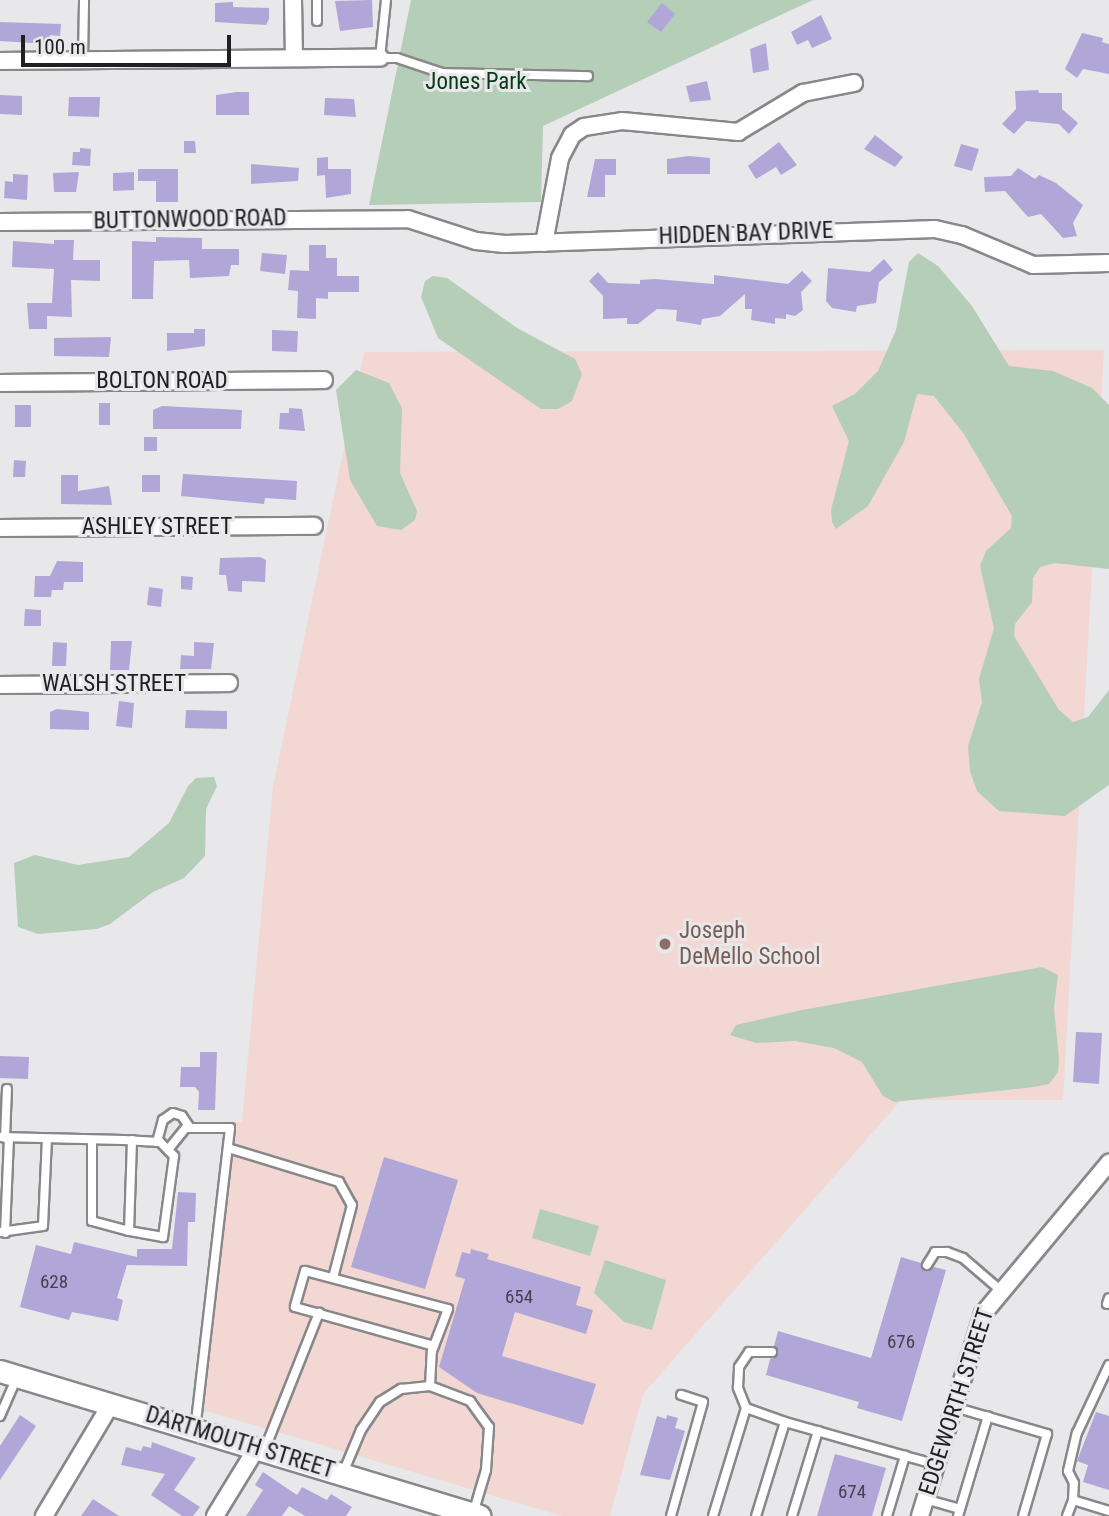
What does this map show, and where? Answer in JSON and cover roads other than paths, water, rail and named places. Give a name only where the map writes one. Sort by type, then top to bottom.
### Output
[{"type":"main road","name":"DARTMOUTH STREET","points":[[8,1374],[342,1474],[435,1510],[477,1515]]},
{"type":"street","points":[[293,0],[294,58]]},
{"type":"street","points":[[0,61],[380,58]]},
{"type":"street","points":[[544,243],[563,150],[584,127],[622,121],[738,132],[803,93],[854,83]]},
{"type":"street","name":"HIDDEN BAY DRIVE","points":[[381,218],[421,220],[485,243],[935,229],[961,235],[1032,265],[1109,263]]},
{"type":"street","name":"BUTTONWOOD ROAD","points":[[0,222],[381,218]]},
{"type":"street","name":"BOLTON ROAD","points":[[0,383],[324,380]]},
{"type":"street","name":"ASHLEY STREET","points":[[0,528],[314,526]]},
{"type":"street","name":"WALSH STREET","points":[[0,685],[229,683]]},
{"type":"street","name":"EDGEWORTH STREET","points":[[920,1516],[977,1326],[999,1289],[1109,1163]]},
{"type":"street","points":[[44,1516],[111,1404]]},
{"type":"street","points":[[215,1516],[260,1450]]},
{"type":"lane","points":[[83,60],[84,0]]},
{"type":"lane","points":[[317,0],[317,21]]},
{"type":"lane","points":[[386,0],[380,58],[397,58],[442,73],[588,76]]},
{"type":"lane","points":[[7,1088],[3,1233],[43,1226],[47,1139]]},
{"type":"lane","points":[[157,1142],[163,1120],[173,1113],[182,1115],[186,1128]]},
{"type":"lane","points":[[186,1128],[230,1128],[195,1429]]},
{"type":"lane","points":[[168,1150],[186,1128]]},
{"type":"lane","points":[[5,1138],[92,1139],[132,1140],[157,1142],[174,1156],[163,1237],[92,1221],[92,1139]]},
{"type":"lane","points":[[129,1231],[132,1140]]},
{"type":"lane","points":[[228,1148],[339,1182],[352,1205],[333,1278]]},
{"type":"lane","points":[[927,1265],[935,1252],[947,1252],[963,1258],[999,1289]]},
{"type":"lane","points":[[430,1387],[433,1349],[448,1309],[305,1271],[295,1307],[433,1349]]},
{"type":"lane","points":[[260,1450],[319,1313]]},
{"type":"lane","points":[[713,1516],[746,1408],[738,1388],[740,1367],[749,1352],[772,1352]]},
{"type":"lane","points":[[1067,1516],[1073,1500],[1074,1483],[1068,1471],[1077,1433],[1109,1365]]},
{"type":"lane","points":[[0,1416],[8,1374]]},
{"type":"lane","points":[[342,1474],[361,1430],[380,1402],[401,1389],[430,1387],[470,1401],[489,1427],[486,1470],[477,1515]]},
{"type":"lane","points":[[671,1516],[704,1402],[681,1395]]},
{"type":"lane","points":[[953,1406],[1047,1434],[1023,1516]]},
{"type":"lane","points":[[746,1408],[904,1459],[935,1464]]},
{"type":"lane","points":[[925,1499],[959,1512],[988,1416]]},
{"type":"lane","points":[[756,1516],[785,1422]]},
{"type":"lane","points":[[792,1516],[818,1431]]},
{"type":"lane","points":[[887,1516],[904,1459]]},
{"type":"lane","points":[[1073,1500],[1109,1511]]},
{"type":"place","name":"Joseph DeMello School","points":[[665,944]]},
{"type":"park label","name":"Jones Park","points":[[476,82]]}]
